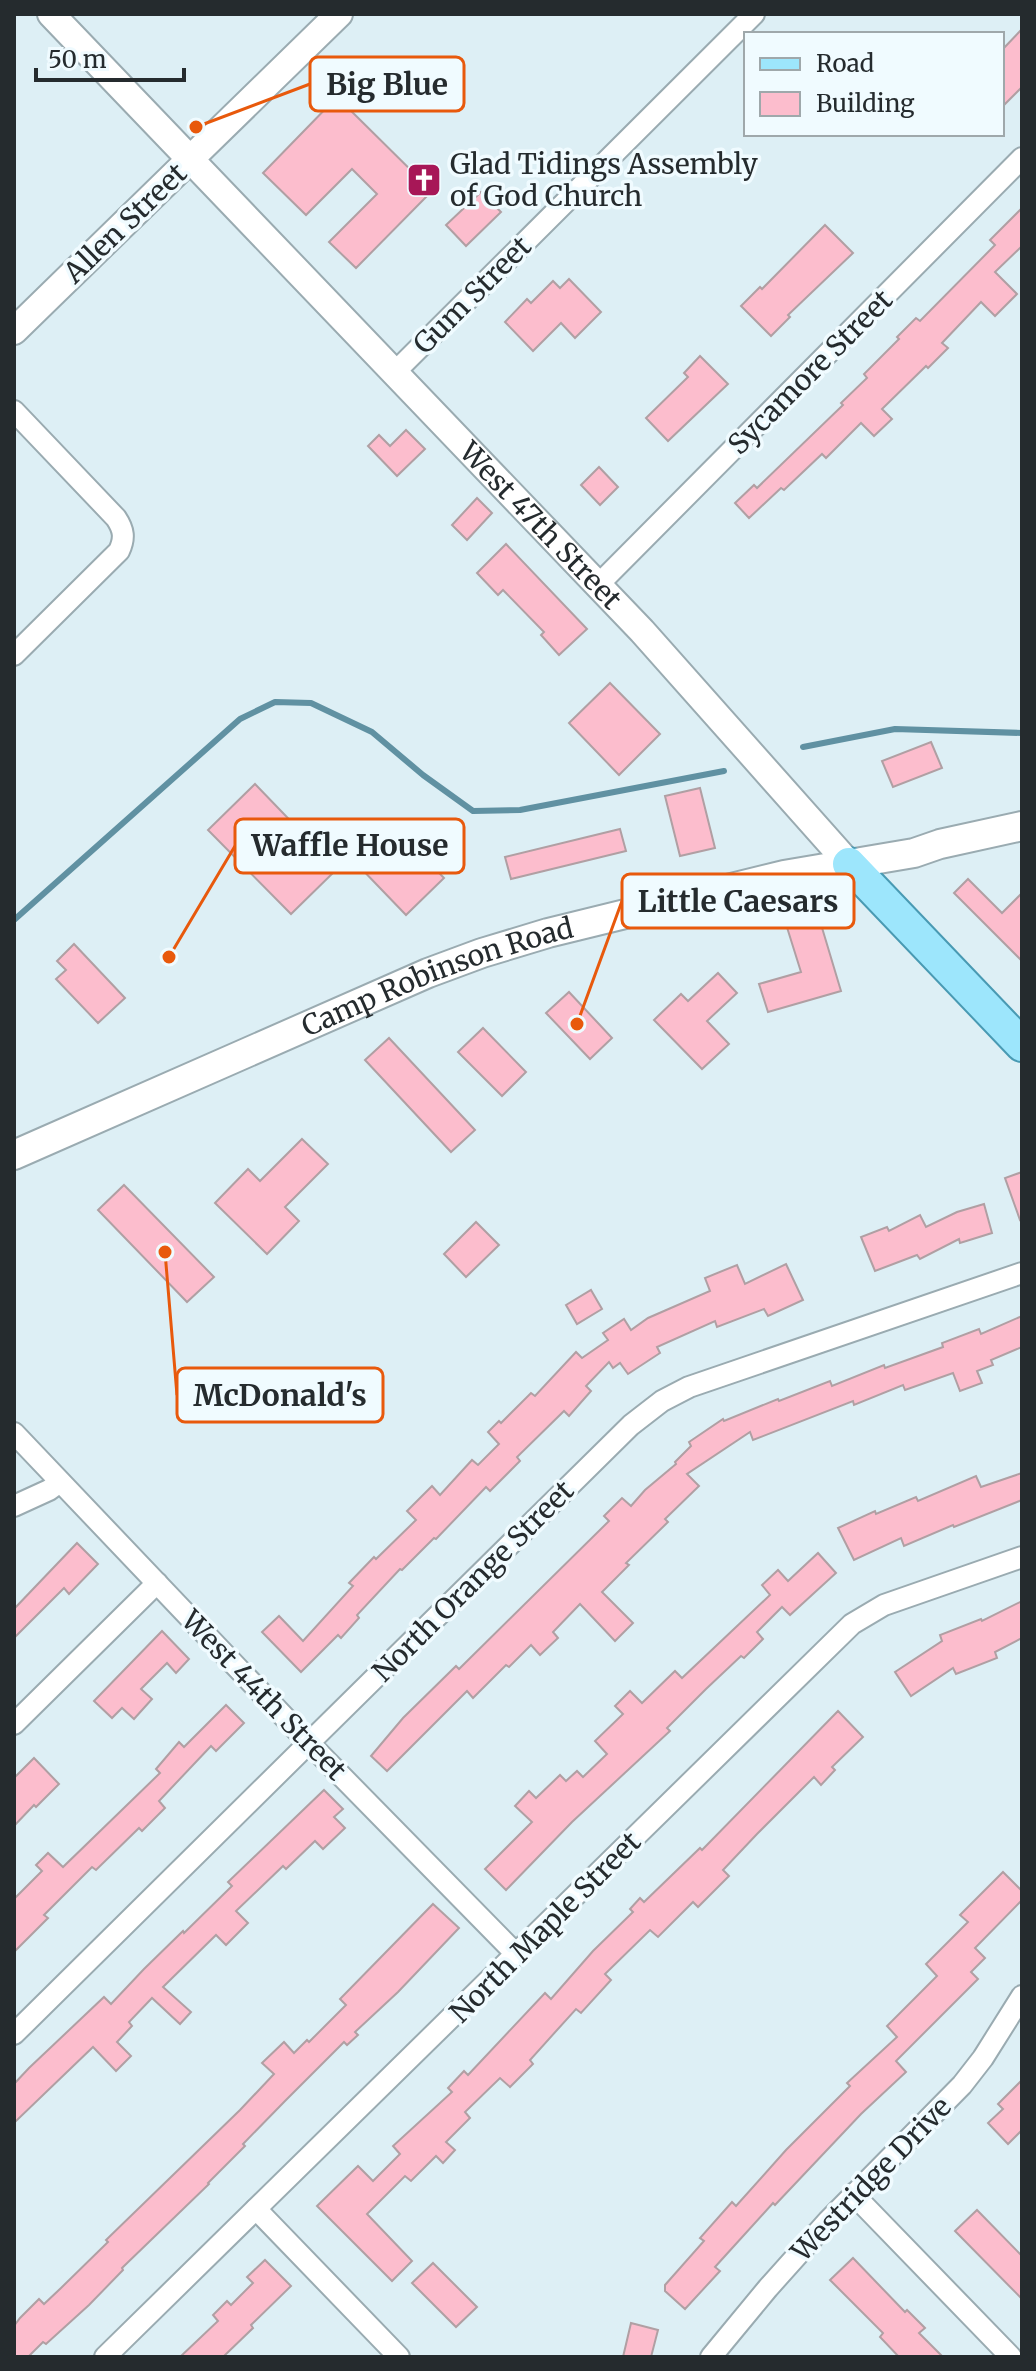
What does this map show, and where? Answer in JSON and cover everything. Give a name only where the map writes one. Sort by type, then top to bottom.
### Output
[{"type":"main road","name":"Camp Robinson Road","points":[[14,1155],[477,954],[548,933],[784,875],[914,853],[940,844],[1022,826]]},
{"type":"main road","name":"West 47th Street","points":[[849,864],[1022,1045]]},
{"type":"street","name":"West 47th Street","points":[[51,14],[642,631],[849,864]]},
{"type":"street","name":"Allen Street","points":[[14,331],[339,14]]},
{"type":"street","name":"Gum Street","points":[[394,373],[754,14]]},
{"type":"street","name":"Sycamore Street","points":[[598,585],[1022,158]]},
{"type":"street","points":[[14,411],[116,518],[122,527],[124,539],[119,551],[14,655]]},
{"type":"street","name":"North Orange Street","points":[[14,2034],[631,1425],[662,1401],[689,1387],[1022,1273]]},
{"type":"street","name":"West 44th Street","points":[[14,1433],[309,1743],[517,1955]]},
{"type":"street","points":[[14,1506],[60,1482]]},
{"type":"street","name":"North Maple Street","points":[[105,2357],[852,1624],[884,1605],[1022,1557]]},
{"type":"street","points":[[14,1724],[157,1583]]},
{"type":"street","name":"Westridge Drive","points":[[711,2357],[853,2194],[962,2085],[1022,1996]]},
{"type":"street","points":[[853,2194],[1011,2357]]},
{"type":"street","points":[[256,2209],[399,2357]]},
{"type":"building","points":[[1022,29],[1022,87],[1004,105],[1004,48]]},
{"type":"building","points":[[337,97],[432,191],[356,268],[329,242],[377,194],[352,169],[306,215],[263,173]]},
{"type":"building","points":[[481,192],[501,212],[466,246],[446,225]]},
{"type":"building","points":[[1022,208],[1022,246],[995,272],[1017,294],[995,316],[981,302],[942,343],[948,348],[882,409],[892,419],[874,436],[861,423],[826,458],[822,454],[749,518],[735,503],[754,485],[757,488],[843,405],[841,403],[867,378],[864,374],[899,339],[897,337],[916,318],[920,321],[995,245],[990,240]]},
{"type":"building","points":[[825,225],[853,253],[788,315],[790,317],[771,336],[741,306]]},
{"type":"building","points":[[569,279],[601,312],[575,338],[561,323],[533,351],[505,322],[527,299],[531,303],[553,281],[560,288]]},
{"type":"building","points":[[700,356],[728,384],[668,441],[646,418],[688,377],[684,373]]},
{"type":"building","points":[[406,430],[425,449],[397,476],[368,446],[379,435],[390,446]]},
{"type":"building","points":[[599,467],[618,487],[600,505],[581,485]]},
{"type":"building","points":[[477,498],[492,513],[467,540],[452,525]]},
{"type":"building","points":[[506,544],[587,629],[559,655],[541,635],[544,632],[503,590],[498,595],[477,573]]},
{"type":"building","points":[[610,683],[660,734],[619,775],[569,723]]},
{"type":"building","points":[[931,742],[942,768],[893,787],[882,761]]},
{"type":"building","points":[[255,784],[337,869],[291,914],[208,830]]},
{"type":"building","points":[[700,788],[715,848],[680,856],[665,796]]},
{"type":"building","points":[[391,823],[444,878],[406,915],[353,860]]},
{"type":"building","points":[[620,829],[626,851],[511,879],[505,857]]},
{"type":"building","points":[[968,879],[1002,913],[1022,893],[1022,961],[954,893]]},
{"type":"building","points":[[817,911],[841,991],[768,1012],[759,984],[801,972],[785,921]]},
{"type":"building","points":[[74,944],[125,998],[98,1023],[56,979],[66,970],[57,961]]},
{"type":"building","points":[[718,973],[737,993],[707,1021],[729,1044],[702,1069],[654,1020],[681,994],[688,1001]]},
{"type":"building","points":[[569,992],[612,1038],[590,1059],[546,1013]]},
{"type":"building","points":[[483,1028],[526,1072],[502,1096],[458,1052]]},
{"type":"building","points":[[389,1038],[475,1130],[451,1152],[365,1060]]},
{"type":"building","points":[[302,1139],[328,1164],[285,1207],[299,1221],[267,1254],[215,1203],[248,1169],[260,1181]]},
{"type":"building","points":[[1022,1172],[1022,1219],[1020,1220],[1005,1178]]},
{"type":"building","points":[[124,1185],[214,1277],[187,1302],[98,1210]]},
{"type":"building","points":[[984,1204],[992,1233],[960,1243],[959,1239],[920,1259],[917,1255],[875,1271],[861,1237],[887,1227],[889,1231],[920,1215],[926,1227],[957,1212]]},
{"type":"building","points":[[476,1222],[499,1245],[466,1277],[444,1254]]},
{"type":"building","points":[[786,1264],[803,1300],[768,1316],[764,1309],[717,1327],[715,1321],[657,1347],[660,1353],[628,1374],[620,1363],[613,1368],[609,1362],[586,1386],[591,1391],[569,1416],[564,1411],[517,1457],[520,1461],[490,1491],[486,1487],[436,1539],[400,1569],[357,1615],[359,1618],[341,1638],[338,1635],[301,1672],[262,1632],[279,1616],[303,1641],[353,1586],[349,1583],[416,1520],[407,1511],[432,1486],[440,1495],[472,1460],[478,1465],[499,1444],[488,1432],[531,1393],[535,1396],[576,1352],[582,1358],[608,1340],[603,1333],[624,1319],[631,1330],[648,1318],[710,1291],[705,1278],[737,1265],[745,1284]]},
{"type":"building","points":[[591,1290],[602,1309],[577,1324],[566,1305]]},
{"type":"building","points":[[1022,1316],[1022,1347],[991,1360],[993,1365],[977,1371],[982,1383],[960,1391],[953,1373],[905,1390],[903,1385],[854,1405],[853,1401],[753,1440],[750,1432],[687,1474],[699,1486],[665,1519],[668,1522],[626,1563],[629,1565],[602,1592],[633,1623],[615,1641],[580,1604],[553,1632],[558,1638],[540,1655],[531,1645],[473,1698],[467,1691],[387,1771],[371,1756],[403,1718],[456,1666],[459,1669],[609,1521],[604,1516],[622,1498],[631,1506],[676,1464],[691,1446],[689,1442],[723,1419],[830,1381],[832,1386],[884,1365],[885,1368],[943,1347],[942,1343],[979,1329],[981,1334]]},
{"type":"building","points":[[1022,1473],[1022,1500],[904,1546],[901,1538],[854,1560],[838,1528],[916,1497],[918,1501],[976,1476],[981,1487]]},
{"type":"building","points":[[77,1543],[98,1564],[69,1594],[64,1588],[14,1638],[14,1609]]},
{"type":"building","points":[[818,1553],[836,1573],[790,1615],[782,1607],[757,1632],[763,1639],[706,1689],[667,1728],[670,1731],[572,1822],[506,1890],[485,1869],[532,1822],[515,1806],[529,1791],[536,1798],[560,1775],[566,1781],[577,1771],[583,1777],[607,1754],[595,1741],[623,1714],[615,1706],[630,1691],[642,1703],[675,1671],[682,1678],[770,1595],[762,1585],[778,1570],[788,1581]]},
{"type":"building","points":[[1022,1601],[1022,1638],[995,1652],[997,1658],[956,1674],[953,1668],[911,1696],[895,1672],[942,1641],[940,1635],[982,1621]]},
{"type":"building","points":[[162,1631],[189,1659],[176,1673],[167,1663],[141,1689],[152,1699],[134,1719],[122,1708],[112,1718],[94,1701]]},
{"type":"building","points":[[226,1705],[244,1723],[216,1751],[211,1746],[159,1801],[165,1808],[142,1831],[139,1828],[96,1870],[92,1867],[44,1915],[48,1918],[14,1952],[14,1899],[42,1871],[36,1865],[48,1853],[63,1867],[160,1773],[156,1769],[179,1742],[184,1747]]},
{"type":"building","points":[[838,1711],[863,1737],[832,1767],[835,1770],[821,1785],[814,1777],[723,1870],[729,1876],[698,1907],[693,1902],[658,1937],[650,1930],[605,1974],[611,1980],[581,2013],[576,2009],[530,2060],[533,2064],[510,2087],[500,2078],[465,2112],[470,2118],[446,2142],[455,2150],[443,2163],[436,2156],[411,2181],[405,2176],[367,2214],[412,2261],[392,2281],[317,2206],[358,2166],[373,2181],[400,2154],[393,2146],[452,2092],[448,2088],[464,2071],[468,2075],[545,1993],[551,1999],[633,1912],[630,1909],[640,1898],[644,1902],[700,1848],[702,1850]]},
{"type":"building","points":[[34,1758],[59,1784],[14,1826],[14,1778]]},
{"type":"building","points":[[324,1790],[343,1809],[334,1817],[345,1828],[323,1849],[315,1841],[286,1869],[283,1866],[236,1911],[248,1923],[226,1945],[216,1935],[163,1987],[191,2012],[180,2024],[152,1998],[129,2022],[132,2026],[117,2042],[131,2056],[116,2071],[93,2047],[14,2123],[14,2084],[104,1997],[111,2004],[232,1886],[228,1882]]},
{"type":"building","points":[[1003,1872],[1022,1891],[1022,1900],[975,1948],[985,1958],[971,1972],[978,1979],[896,2061],[906,2072],[861,2114],[775,2205],[773,2203],[715,2267],[720,2271],[685,2309],[665,2291],[665,2285],[704,2241],[700,2238],[732,2202],[736,2206],[850,2086],[847,2083],[897,2037],[887,2026],[937,1976],[926,1964],[968,1922],[960,1915]]},
{"type":"building","points":[[433,1904],[459,1928],[355,2032],[358,2035],[347,2045],[344,2042],[285,2101],[209,2184],[122,2268],[89,2305],[28,2357],[14,2357],[14,2326],[20,2318],[39,2299],[44,2304],[61,2288],[240,2110],[274,2074],[262,2063],[284,2042],[294,2053],[346,2005],[340,1999]]},
{"type":"building","points":[[1022,2080],[1022,2130],[1008,2144],[988,2123],[1003,2109],[998,2104]]},
{"type":"building","points":[[977,2210],[1022,2256],[1022,2299],[955,2231]]},
{"type":"building","points":[[853,2258],[905,2312],[907,2310],[925,2328],[919,2333],[943,2357],[899,2357],[880,2337],[883,2333],[830,2280]]},
{"type":"building","points":[[265,2260],[291,2286],[223,2357],[180,2357],[218,2321],[213,2315],[227,2301],[231,2305],[253,2283],[247,2277]]},
{"type":"building","points":[[433,2263],[477,2307],[456,2327],[412,2283]]},
{"type":"building","points":[[631,2323],[658,2330],[651,2357],[623,2357]]},
{"type":"waterway","points":[[14,920],[240,719],[275,702],[311,703],[372,732],[423,775],[473,811],[520,810],[724,771]]},
{"type":"waterway","points":[[803,747],[895,729],[1022,733]]},
{"type":"place","name":"Big Blue","points":[[196,127]]},
{"type":"place","name":"Glad Tidings Assembly of God Church","points":[[424,180]]},
{"type":"place","name":"Waffle House","points":[[169,957]]},
{"type":"place","name":"Little Caesars","points":[[577,1024]]},
{"type":"place","name":"McDonald's","points":[[165,1252]]}]
